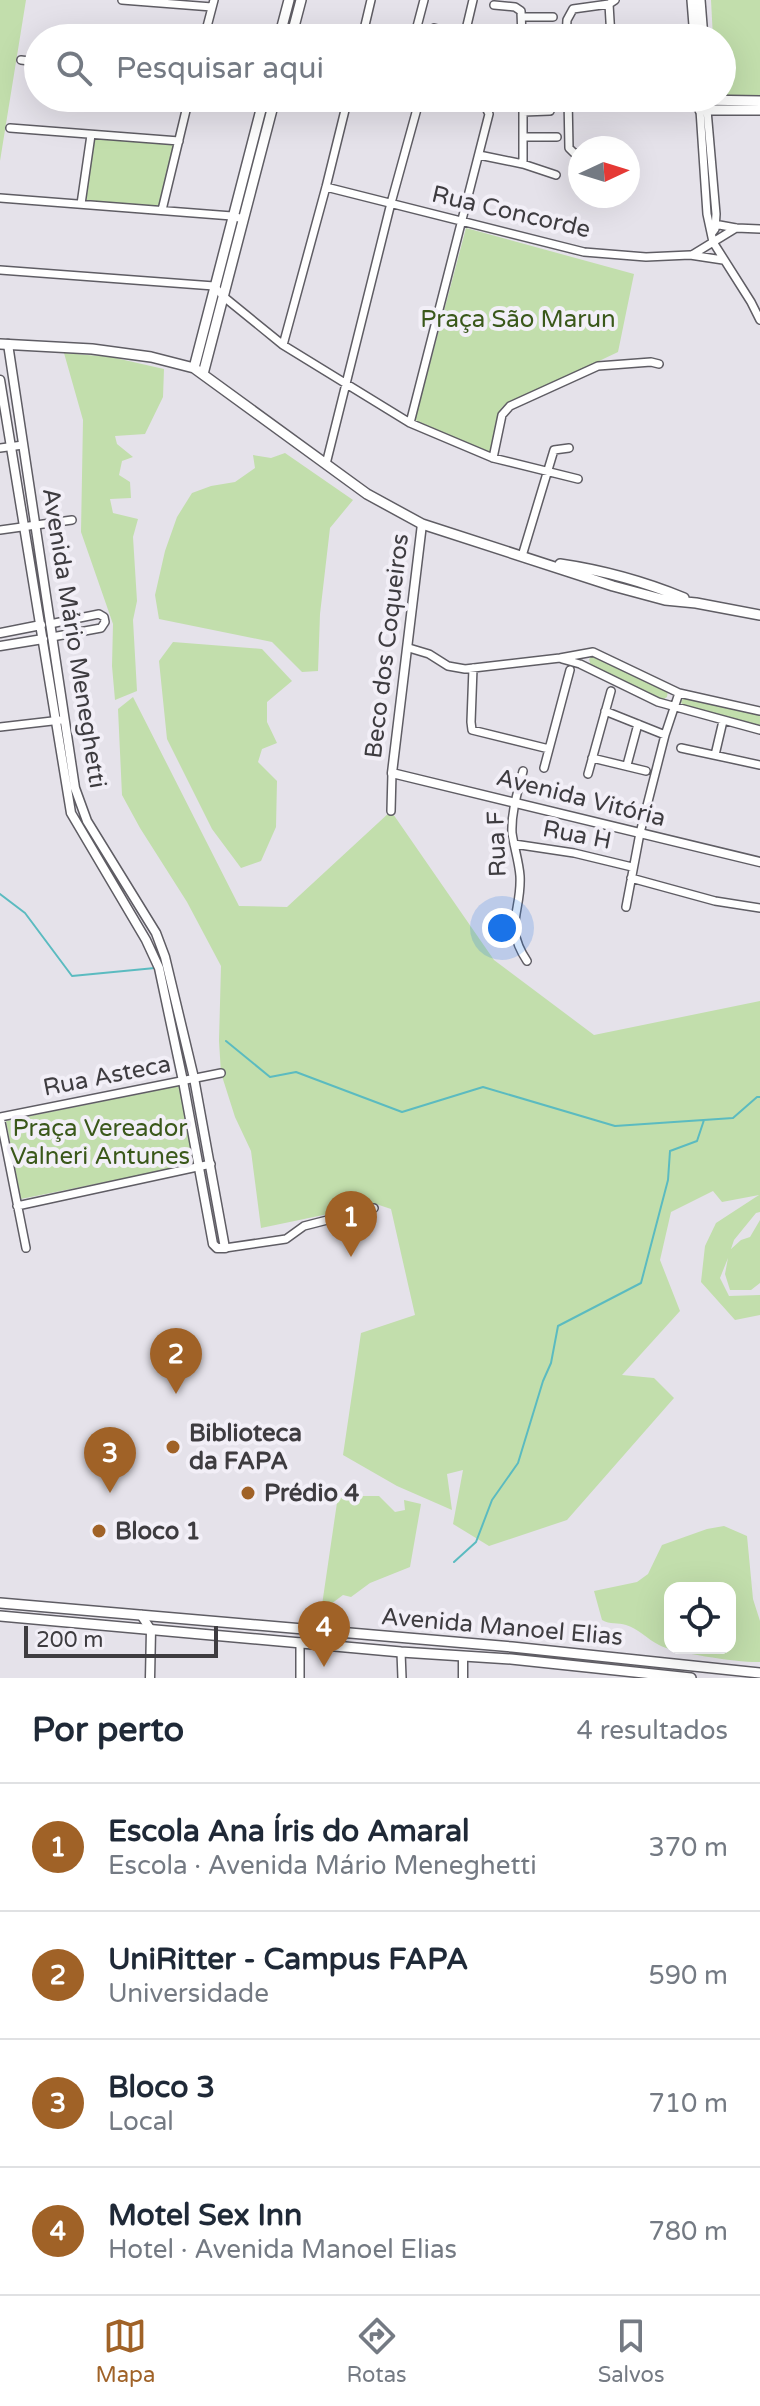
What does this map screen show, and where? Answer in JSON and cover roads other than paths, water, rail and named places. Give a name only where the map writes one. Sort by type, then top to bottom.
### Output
[{"type":"main road","points":[[283,24],[289,0]]},
{"type":"main road","points":[[295,24],[301,0]]},
{"type":"main road","points":[[692,0],[694,24]]},
{"type":"main road","points":[[700,0],[702,24]]},
{"type":"main road","points":[[736,102],[760,101]]},
{"type":"main road","points":[[736,107],[760,110]]},
{"type":"main road","points":[[198,371],[214,286],[260,112]]},
{"type":"main road","points":[[198,371],[224,297],[271,112]]},
{"type":"main road","points":[[4,344],[151,357],[198,371],[367,494],[422,524],[651,596],[760,615]]},
{"type":"main road","name":"Avenida Manoel Elias","points":[[0,1603],[512,1647],[760,1673]]},
{"type":"main road","name":"Avenida Manoel Elias","points":[[0,1616],[511,1659],[691,1678]]},
{"type":"main road","points":[[293,1628],[296,1642]]},
{"type":"main road","points":[[496,1658],[500,1652],[499,1646]]},
{"type":"main road","points":[[511,1659],[508,1653],[512,1647]]},
{"type":"street","points":[[122,0],[213,3],[208,24]]},
{"type":"street","points":[[365,24],[371,0]]},
{"type":"street","points":[[418,24],[424,0]]},
{"type":"street","points":[[467,24],[473,0]]},
{"type":"street","points":[[567,24],[573,9],[612,2],[611,24]]},
{"type":"street","points":[[494,5],[518,8],[522,24]]},
{"type":"street","points":[[522,17],[553,17]]},
{"type":"street","points":[[162,210],[186,112]]},
{"type":"street","points":[[283,345],[345,112]]},
{"type":"street","points":[[326,464],[416,112]]},
{"type":"street","points":[[410,423],[488,112]]},
{"type":"street","points":[[523,112],[523,164]]},
{"type":"street","points":[[568,112],[569,136]]},
{"type":"street","points":[[704,112],[713,242],[760,320]]},
{"type":"street","points":[[10,128],[179,141]]},
{"type":"street","points":[[81,204],[91,135]]},
{"type":"street","points":[[523,137],[557,137]]},
{"type":"street","points":[[479,155],[556,175]]},
{"type":"street","name":"Rua Concorde","points":[[326,187],[584,252],[646,257],[690,255],[723,260]]},
{"type":"street","points":[[0,198],[243,219]]},
{"type":"street","points":[[712,227],[760,229]]},
{"type":"street","name":"Rua Concorde","points":[[690,255],[736,228]]},
{"type":"street","points":[[0,270],[214,286],[283,345],[410,423],[493,458],[578,479]]},
{"type":"street","name":"Avenida Mário Meneghetti","points":[[0,380],[71,813],[155,960],[183,1081],[213,1244],[217,1248],[225,1248],[194,1078],[165,957],[156,933],[87,821],[75,788],[23,445],[4,344]]},
{"type":"street","points":[[493,458],[502,415],[510,406],[607,364],[659,364]]},
{"type":"street","points":[[0,448],[23,445]]},
{"type":"street","points":[[522,556],[554,449],[569,448]]},
{"type":"street","points":[[0,530],[72,520]]},
{"type":"street","name":"Beco dos Coqueiros","points":[[392,773],[422,524]]},
{"type":"street","points":[[0,633],[99,614],[105,622],[101,628],[0,646]]},
{"type":"street","points":[[409,648],[429,654],[448,666],[473,668],[597,653],[679,693],[760,711]]},
{"type":"street","points":[[586,667],[584,658],[590,652]]},
{"type":"street","points":[[560,658],[674,707],[760,730]]},
{"type":"street","points":[[473,668],[472,730],[549,749]]},
{"type":"street","points":[[544,768],[570,670]]},
{"type":"street","points":[[588,774],[611,691]]},
{"type":"street","points":[[626,907],[640,833],[679,693]]},
{"type":"street","points":[[605,711],[665,735]]},
{"type":"street","points":[[0,727],[65,720]]},
{"type":"street","points":[[715,755],[723,721]]},
{"type":"street","points":[[627,765],[638,724]]},
{"type":"street","points":[[681,748],[760,765]]},
{"type":"street","points":[[592,758],[646,771]]},
{"type":"street","name":"Rua F","points":[[523,771],[512,827],[520,876],[514,930],[518,946],[527,961]]},
{"type":"street","points":[[391,811],[392,773]]},
{"type":"street","name":"Avenida Vitória","points":[[392,773],[760,862]]},
{"type":"street","points":[[71,813],[83,810]]},
{"type":"street","name":"Rua H","points":[[514,844],[574,853],[632,867]]},
{"type":"street","points":[[631,878],[715,901],[760,908]]},
{"type":"street","points":[[115,887],[124,882]]},
{"type":"street","points":[[155,960],[165,957]]},
{"type":"street","name":"Rua Asteca","points":[[0,1117],[221,1073]]},
{"type":"street","points":[[0,1117],[26,1248]]},
{"type":"street","points":[[17,1206],[211,1164]]},
{"type":"street","points":[[225,1248],[286,1239],[304,1226],[374,1208]]},
{"type":"street","points":[[141,1615],[151,1630],[150,1678]]},
{"type":"street","points":[[296,1642],[300,1678]]},
{"type":"street","points":[[401,1652],[402,1678]]},
{"type":"street","points":[[463,1657],[463,1678]]},
{"type":"waterway","points":[[0,894],[25,913],[72,976],[155,968]]},
{"type":"waterway","points":[[226,1041],[270,1077],[296,1072],[402,1112],[483,1087],[615,1126],[733,1118],[760,1097]]},
{"type":"waterway","points":[[454,1562],[476,1542],[492,1500],[518,1463],[551,1363],[558,1326],[641,1283],[668,1180],[670,1151],[697,1141],[704,1120]]},
{"type":"place","name":"Escola Ana Íris do Amaral","points":[[351,1257]]},
{"type":"place","name":"UniRitter - Campus FAPA","points":[[176,1394]]},
{"type":"place","name":"Biblioteca da FAPA","points":[[173,1447]]},
{"type":"place","name":"Bloco 3","points":[[110,1493]]},
{"type":"place","name":"Prédio 4","points":[[248,1493]]},
{"type":"place","name":"Bloco 1","points":[[99,1531]]},
{"type":"place","name":"Motel Sex Inn","points":[[324,1667]]},
{"type":"park label","name":"Praça São Marun","points":[[518,319]]},
{"type":"park label","name":"Praça Vereador Valneri Antunes","points":[[100,1142]]}]
